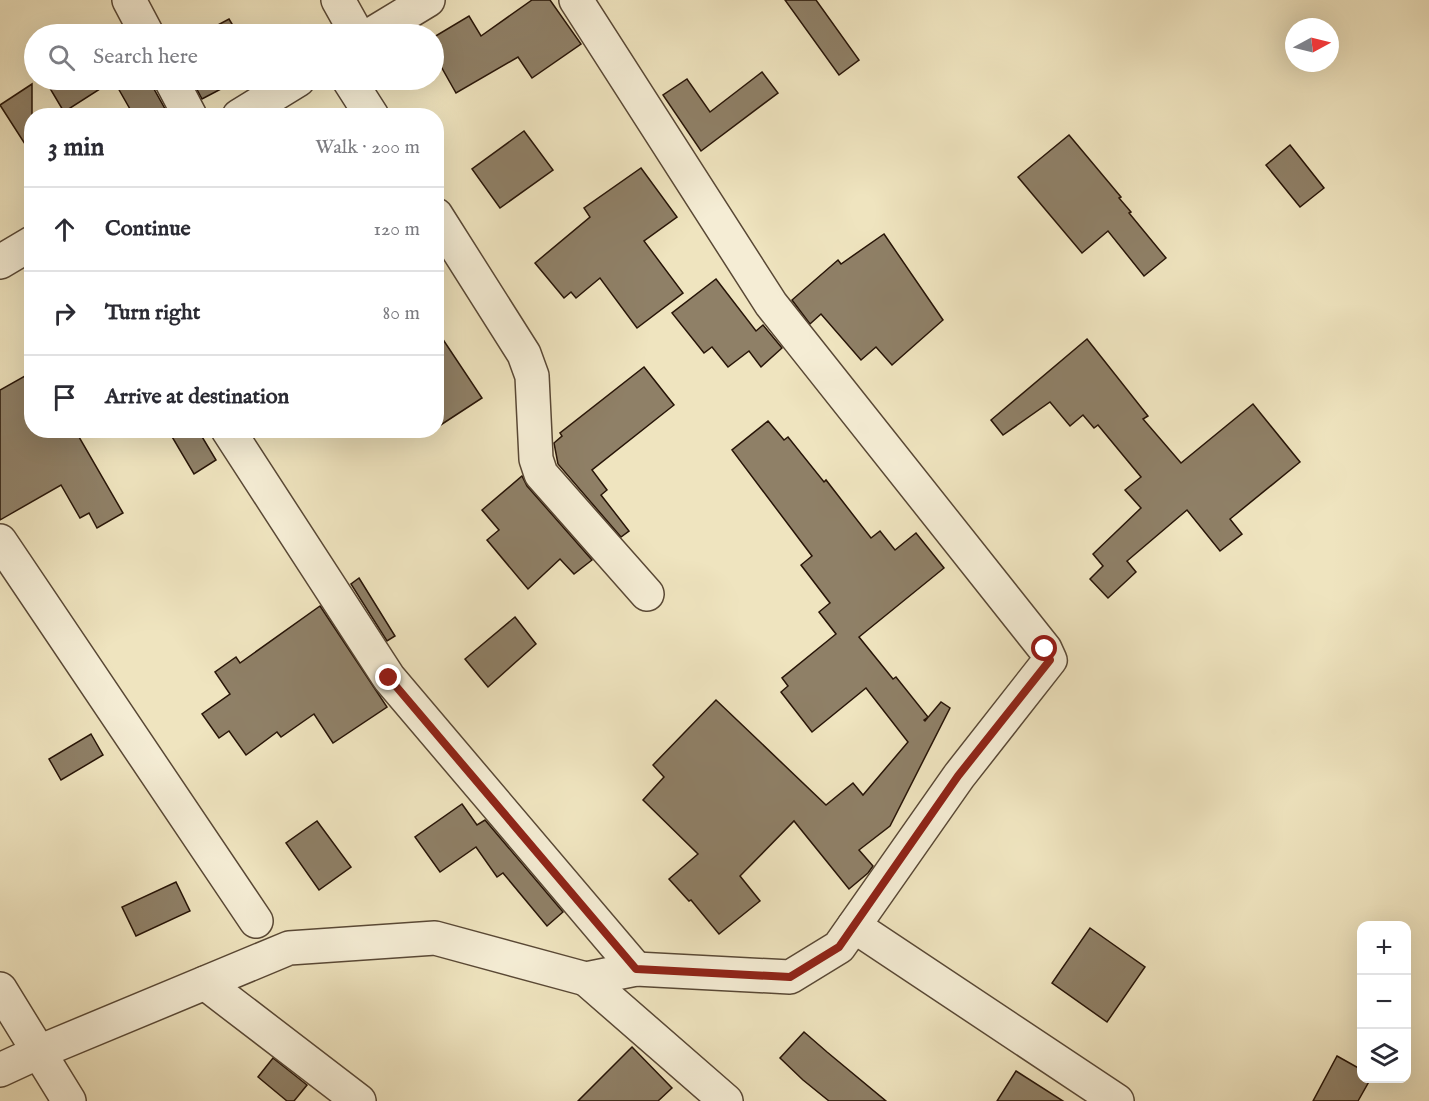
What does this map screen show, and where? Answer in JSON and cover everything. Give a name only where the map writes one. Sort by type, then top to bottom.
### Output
[{"type":"street","points":[[129,0],[142,24]]},
{"type":"street","points":[[338,0],[351,24]]},
{"type":"street","points":[[388,24],[428,0]]},
{"type":"street","points":[[576,0],[771,304],[1045,649],[1050,660],[958,776],[839,947],[790,977],[636,969],[586,979]]},
{"type":"street","points":[[176,90],[186,108]]},
{"type":"street","points":[[252,108],[282,90]]},
{"type":"street","points":[[355,90],[367,108]]},
{"type":"street","points":[[444,228],[524,354],[532,376],[536,459],[541,474],[647,594]]},
{"type":"street","points":[[0,262],[24,248]]},
{"type":"street","points":[[233,438],[389,678],[636,969]]},
{"type":"street","points":[[0,541],[256,921]]},
{"type":"street","points":[[854,926],[1117,1101]]},
{"type":"street","points":[[0,1070],[289,948],[435,938],[586,979],[726,1101]]},
{"type":"street","points":[[205,983],[359,1101]]},
{"type":"street","points":[[0,989],[69,1101]]},
{"type":"building","points":[[532,0],[550,0],[581,44],[532,78],[518,57],[456,93],[444,72],[444,31],[469,16],[481,36]]},
{"type":"building","points":[[785,0],[816,0],[859,60],[839,75]]},
{"type":"building","points":[[229,19],[232,24],[220,24]]},
{"type":"building","points":[[762,72],[778,93],[701,151],[663,95],[687,79],[710,112]]},
{"type":"building","points":[[24,89],[32,90],[32,108],[24,108],[24,142],[0,105]]},
{"type":"building","points":[[51,90],[98,90],[70,108],[62,108]]},
{"type":"building","points":[[119,90],[155,90],[165,108],[129,108]]},
{"type":"building","points":[[197,90],[219,90],[202,99]]},
{"type":"building","points":[[524,131],[553,170],[500,208],[472,169]]},
{"type":"building","points":[[1069,135],[1121,197],[1119,198],[1131,212],[1129,213],[1166,258],[1144,276],[1108,231],[1082,253],[1018,177]]},
{"type":"building","points":[[1290,145],[1324,188],[1300,207],[1266,165]]},
{"type":"building","points":[[641,168],[677,217],[644,241],[683,293],[637,328],[600,278],[576,298],[571,292],[564,298],[535,263],[590,217],[584,208]]},
{"type":"building","points":[[884,234],[943,320],[892,365],[876,347],[861,360],[821,314],[810,324],[792,300],[838,260],[841,264]]},
{"type":"building","points":[[716,279],[756,331],[763,325],[782,348],[761,367],[749,351],[728,367],[712,347],[704,353],[672,313]]},
{"type":"building","points":[[1087,339],[1148,416],[1143,419],[1181,463],[1253,404],[1300,462],[1230,519],[1242,534],[1220,551],[1187,510],[1127,561],[1136,572],[1108,598],[1090,579],[1103,566],[1093,554],[1141,508],[1125,490],[1141,477],[1098,425],[1094,428],[1083,415],[1070,426],[1050,402],[1003,435],[991,420]]},
{"type":"building","points":[[444,341],[482,398],[444,423]]},
{"type":"building","points":[[644,367],[674,405],[592,470],[607,490],[601,495],[629,531],[621,537],[558,464],[554,443],[562,436],[560,433]]},
{"type":"building","points":[[24,376],[24,438],[80,438],[123,513],[97,528],[89,513],[80,518],[61,485],[0,520],[0,390]]},
{"type":"building","points":[[768,421],[784,440],[788,437],[824,482],[826,480],[871,538],[880,531],[895,550],[916,533],[944,568],[859,637],[893,679],[896,677],[928,717],[925,721],[941,702],[950,708],[890,826],[859,850],[873,866],[868,873],[849,889],[794,821],[740,876],[760,901],[719,934],[691,900],[689,901],[669,879],[698,854],[643,800],[664,777],[653,765],[716,700],[826,805],[853,783],[863,795],[908,742],[866,688],[812,732],[781,692],[788,686],[782,678],[836,634],[819,612],[830,603],[801,565],[812,556],[732,450]]},
{"type":"building","points":[[173,438],[203,438],[216,460],[194,474]]},
{"type":"building","points":[[522,476],[527,486],[592,560],[574,574],[560,559],[528,589],[487,540],[499,530],[482,510]]},
{"type":"building","points":[[359,578],[395,636],[387,641],[351,584]]},
{"type":"building","points":[[320,606],[387,707],[333,743],[314,714],[281,737],[277,732],[246,755],[229,731],[219,738],[202,714],[230,694],[215,672],[236,657],[240,663]]},
{"type":"building","points":[[515,617],[536,644],[488,687],[465,659]]},
{"type":"building","points":[[91,734],[103,755],[61,780],[49,759]]},
{"type":"building","points":[[462,804],[477,825],[485,820],[563,912],[547,926],[503,873],[497,877],[476,847],[440,872],[415,837]]},
{"type":"building","points":[[317,821],[351,867],[319,890],[286,843]]},
{"type":"building","points":[[176,882],[190,911],[136,936],[122,907]]},
{"type":"building","points":[[1090,928],[1145,967],[1107,1022],[1052,983]]},
{"type":"building","points":[[804,1032],[886,1101],[829,1101],[803,1080],[780,1058]]},
{"type":"building","points":[[632,1047],[672,1088],[658,1101],[578,1101]]},
{"type":"building","points":[[1337,1056],[1357,1067],[1357,1083],[1368,1083],[1358,1101],[1313,1101]]},
{"type":"building","points":[[273,1058],[307,1085],[294,1101],[287,1101],[258,1077]]},
{"type":"building","points":[[1016,1071],[1063,1101],[997,1101]]},
{"type":"route","points":[[389,678],[636,969],[790,977],[839,947],[958,776],[1050,660],[1045,649]]}]
